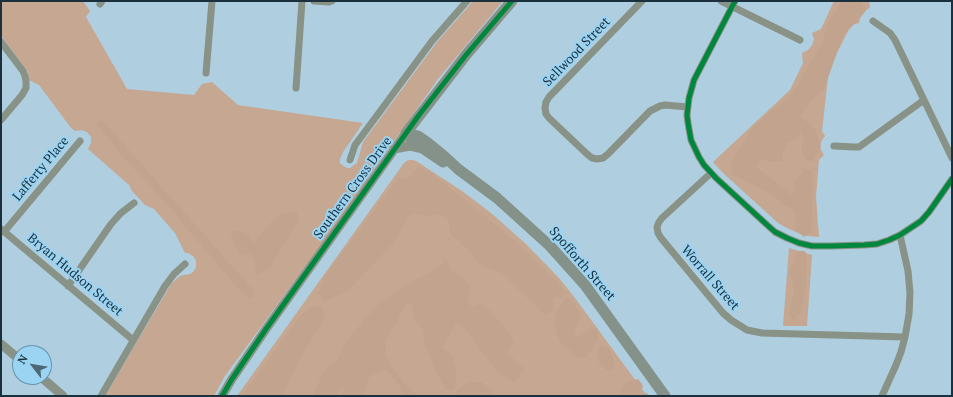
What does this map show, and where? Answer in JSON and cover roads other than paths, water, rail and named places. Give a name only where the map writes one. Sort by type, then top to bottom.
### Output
[{"type":"main road","name":"Southern Cross Drive","points":[[406,133],[466,55],[512,1]]},
{"type":"main road","points":[[419,115],[421,132],[426,146]]},
{"type":"main road","name":"Spofforth Street","points":[[406,133],[418,136],[426,146],[444,156],[458,169],[497,198],[550,246],[585,285],[665,396]]},
{"type":"street","points":[[206,73],[212,1]]},
{"type":"street","points":[[296,88],[302,1]]},
{"type":"street","points":[[314,1],[332,1]]},
{"type":"street","name":"Southern Cross Drive","points":[[350,160],[356,145],[366,129],[432,41],[467,1]]},
{"type":"street","name":"Sellwood Street","points":[[642,1],[549,97],[546,102],[546,114],[587,154],[592,158],[597,159],[603,158],[608,154],[650,111],[665,105],[688,107]]},
{"type":"street","points":[[721,1],[734,4],[800,40]]},
{"type":"street","points":[[734,4],[694,80],[688,98],[688,124],[691,140],[699,157],[711,173],[775,232],[799,243],[812,246],[877,244],[900,236],[921,221],[952,179]]},
{"type":"street","points":[[873,21],[890,33],[895,40],[952,158]]},
{"type":"street","points":[[1,42],[23,71],[26,81],[26,88],[1,120]]},
{"type":"street","points":[[834,146],[859,147],[924,100]]},
{"type":"street","name":"Southern Cross Drive","points":[[222,396],[266,329],[406,133]]},
{"type":"street","name":"Lafferty Place","points":[[2,230],[80,141]]},
{"type":"street","points":[[394,149],[410,146],[426,146]]},
{"type":"street","name":"Worrall Street","points":[[711,173],[662,218],[657,227],[661,238],[731,320],[747,330],[762,333],[905,337]]},
{"type":"street","points":[[68,286],[111,224],[121,213],[134,203]]},
{"type":"street","name":"Bryan Hudson Street","points":[[2,230],[133,340]]},
{"type":"street","points":[[882,396],[896,365],[905,337],[909,314],[910,293],[908,271],[900,236]]},
{"type":"street","points":[[101,396],[165,286],[174,274],[185,264]]},
{"type":"street","points":[[1,344],[12,353]]},
{"type":"street","points":[[51,385],[64,396]]}]
